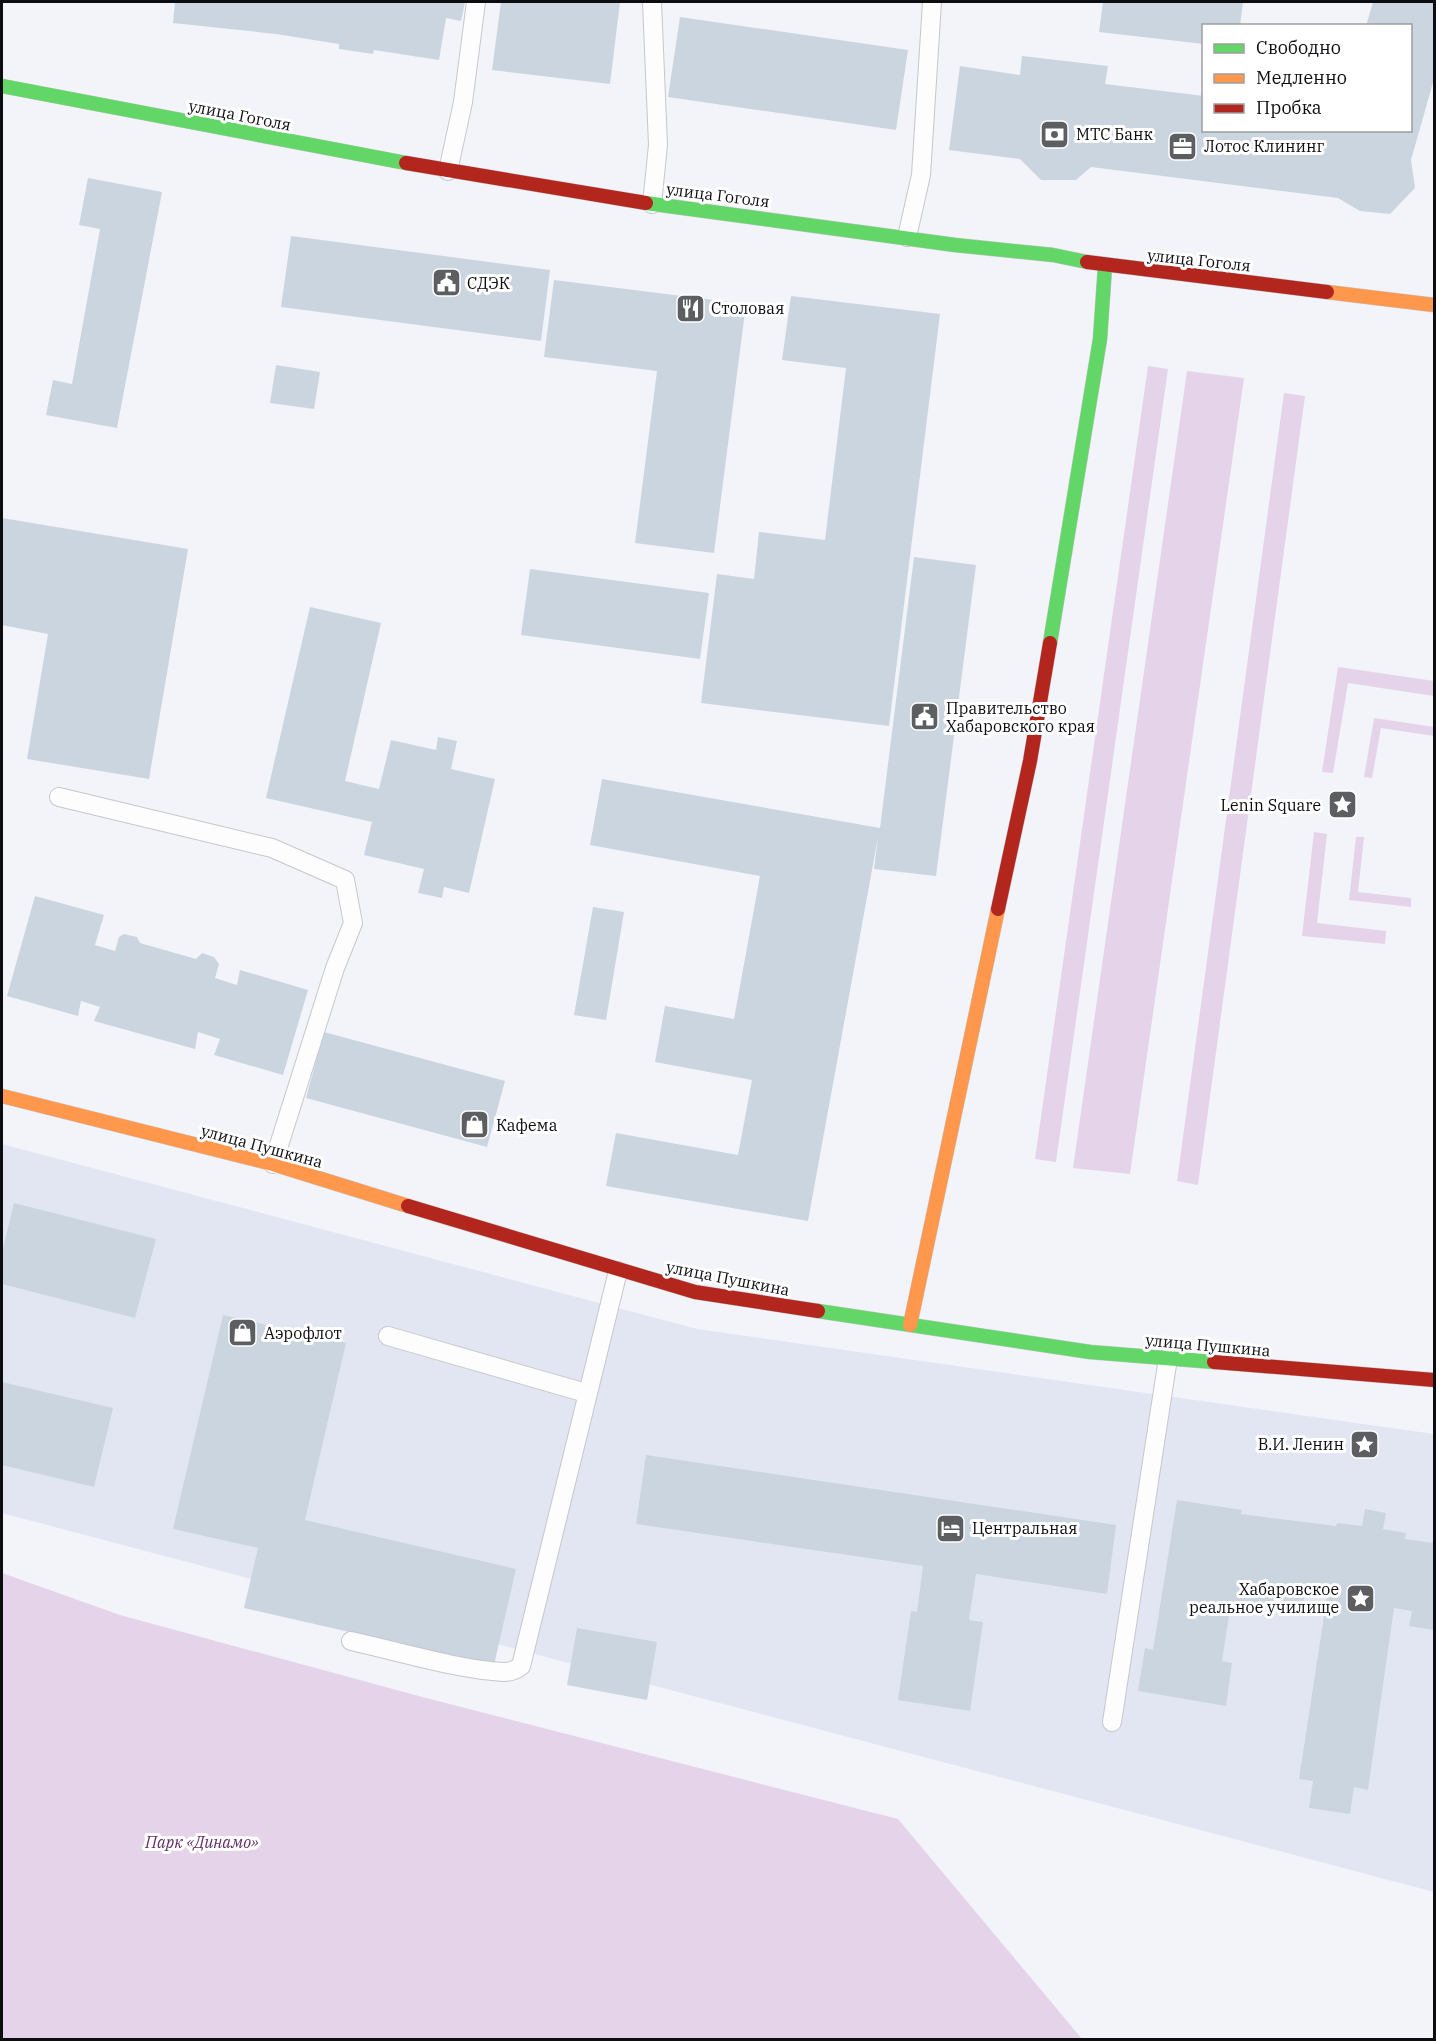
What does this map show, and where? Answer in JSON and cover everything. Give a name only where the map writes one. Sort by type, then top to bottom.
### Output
[{"type":"street","name":"улица Гоголя","points":[[2,86],[448,171],[652,204],[955,245],[1053,255],[1105,266],[1434,305]]},
{"type":"street","points":[[910,1325],[1030,761],[1100,339],[1105,266]]},
{"type":"street","name":"улица Пушкина","points":[[2,1096],[273,1164],[618,1271],[695,1292],[1090,1352],[1434,1380]]},
{"type":"lane","points":[[448,171],[463,102],[476,2]]},
{"type":"lane","points":[[652,2],[658,145],[652,204]]},
{"type":"lane","points":[[907,237],[921,175],[932,2]]},
{"type":"lane","points":[[59,797],[272,848],[345,880],[353,923],[335,968],[273,1164]]},
{"type":"lane","points":[[351,1641],[478,1668],[506,1672],[515,1671],[521,1666],[586,1393],[600,1349],[618,1271]]},
{"type":"lane","points":[[388,1336],[586,1393]]},
{"type":"lane","points":[[1112,1722],[1168,1358]]},
{"type":"shaded area","points":[[2,1144],[697,1329],[1434,1434],[1434,1892],[2,1513]]},
{"type":"green space","points":[[1148,366],[1168,369],[1056,1162],[1035,1159]]},
{"type":"green space","points":[[1187,371],[1244,378],[1130,1174],[1073,1168]]},
{"type":"green space","points":[[1284,393],[1305,396],[1198,1185],[1177,1181]]},
{"type":"green space","points":[[1338,667],[1434,681],[1434,696],[1348,683],[1333,773],[1322,772]]},
{"type":"green space","points":[[1374,718],[1434,727],[1434,736],[1381,728],[1372,778],[1364,777]]},
{"type":"green space","points":[[1314,832],[1327,834],[1317,923],[1386,931],[1385,944],[1302,936]]},
{"type":"green space","points":[[1356,837],[1364,837],[1358,892],[1411,898],[1411,907],[1349,900]]},
{"type":"green space","name":"Парк «Динамо»","points":[[2,1573],[120,1615],[426,1698],[898,1819],[1082,2039],[2,2039]]},
{"type":"building","points":[[175,2],[465,2],[461,21],[446,18],[439,60],[374,50],[373,54],[339,49],[339,44],[276,34],[173,23]]},
{"type":"building","points":[[501,2],[620,2],[610,84],[492,70]]},
{"type":"building","points":[[1103,2],[1243,2],[1240,24],[1202,24],[1202,44],[1099,32]]},
{"type":"building","points":[[1373,2],[1434,2],[1434,79],[1411,160],[1415,188],[1390,214],[1360,211],[1338,198],[1091,167],[1076,180],[1041,180],[1020,159],[949,150],[960,66],[1020,75],[1022,56],[1108,66],[1105,84],[1202,96],[1202,132],[1412,132],[1412,24],[1367,24]]},
{"type":"building","points":[[680,17],[908,50],[896,130],[668,97]]},
{"type":"building","points":[[88,178],[162,192],[117,428],[46,415],[53,380],[72,384],[100,229],[79,225]]},
{"type":"building","points":[[291,236],[550,270],[541,341],[281,307]]},
{"type":"building","points":[[554,280],[746,304],[714,553],[635,543],[657,371],[544,357]]},
{"type":"building","points":[[791,296],[940,314],[889,726],[701,703],[717,574],[754,579],[759,532],[825,540],[846,368],[782,360]]},
{"type":"building","points":[[276,365],[320,372],[314,409],[270,403]]},
{"type":"building","points":[[2,518],[188,549],[149,779],[27,759],[48,634],[2,625]]},
{"type":"building","points":[[914,557],[976,565],[936,876],[874,869],[878,837],[808,1221],[606,1186],[616,1133],[738,1155],[752,1080],[655,1062],[665,1006],[734,1019],[760,876],[590,845],[602,779],[880,828]]},
{"type":"building","points":[[530,569],[709,593],[700,659],[521,635]]},
{"type":"building","points":[[310,607],[381,623],[345,781],[379,789],[391,740],[436,750],[438,737],[457,741],[451,769],[495,779],[469,893],[444,887],[442,898],[418,893],[424,869],[364,855],[372,822],[266,798]]},
{"type":"building","points":[[35,896],[104,915],[95,945],[115,951],[119,937],[124,934],[137,937],[140,943],[196,959],[202,953],[214,957],[219,964],[215,978],[237,985],[240,970],[308,990],[283,1075],[214,1055],[220,1039],[198,1032],[195,1049],[94,1021],[100,1007],[81,1001],[78,1016],[7,996]]},
{"type":"building","points":[[593,907],[624,912],[606,1020],[574,1015]]},
{"type":"building","points":[[324,1032],[505,1081],[487,1147],[306,1098]]},
{"type":"building","points":[[14,1203],[156,1239],[135,1318],[2,1284],[2,1252]]},
{"type":"building","points":[[223,1315],[346,1343],[305,1520],[516,1569],[494,1665],[244,1608],[258,1548],[173,1529]]},
{"type":"building","points":[[2,1382],[113,1408],[94,1487],[2,1465]]},
{"type":"building","points":[[646,1455],[1116,1525],[1107,1594],[976,1574],[969,1620],[983,1622],[970,1711],[898,1700],[911,1611],[917,1612],[923,1566],[636,1524]]},
{"type":"building","points":[[1177,1500],[1242,1510],[1241,1514],[1336,1526],[1337,1523],[1362,1526],[1365,1509],[1386,1513],[1383,1529],[1406,1533],[1405,1539],[1434,1543],[1434,1630],[1409,1626],[1412,1611],[1394,1608],[1368,1790],[1354,1787],[1350,1814],[1309,1808],[1313,1781],[1299,1779],[1327,1597],[1305,1593],[1302,1609],[1286,1607],[1285,1610],[1231,1602],[1222,1661],[1232,1663],[1226,1706],[1138,1691],[1145,1648],[1153,1650]]},
{"type":"building","points":[[577,1628],[657,1642],[647,1700],[567,1685]]},
{"type":"traffic: fast","points":[[2,86],[406,163]]},
{"type":"traffic: fast","points":[[646,203],[955,245],[1053,255],[1087,262]]},
{"type":"traffic: fast","points":[[1050,643],[1100,339],[1105,266]]},
{"type":"traffic: fast","points":[[818,1311],[1090,1352],[1214,1362]]},
{"type":"traffic: slow","points":[[1327,292],[1434,305]]},
{"type":"traffic: slow","points":[[910,1325],[998,909]]},
{"type":"traffic: slow","points":[[2,1096],[273,1164],[408,1206]]},
{"type":"traffic: jam","points":[[406,163],[646,203]]},
{"type":"traffic: jam","points":[[1087,262],[1327,292]]},
{"type":"traffic: jam","points":[[998,909],[1030,761],[1050,643]]},
{"type":"traffic: jam","points":[[408,1206],[695,1292],[818,1311]]},
{"type":"traffic: jam","points":[[1214,1362],[1434,1380]]},
{"type":"place","name":"МТС Банк","points":[[1055,134]]},
{"type":"place","name":"Лотос Клининг","points":[[1183,146]]},
{"type":"place","name":"СДЭК","points":[[446,283]]},
{"type":"place","name":"Столовая","points":[[690,308]]},
{"type":"place","name":"Правительство Хабаровского края","points":[[925,717]]},
{"type":"place","name":"Lenin Square","points":[[1342,805]]},
{"type":"place","name":"Кафема","points":[[475,1125]]},
{"type":"place","name":"Аэрофлот","points":[[243,1333]]},
{"type":"place","name":"В.И. Ленин","points":[[1365,1444]]},
{"type":"place","name":"Центральная","points":[[951,1528]]},
{"type":"place","name":"Хабаровское реальное училище","points":[[1360,1598]]}]
